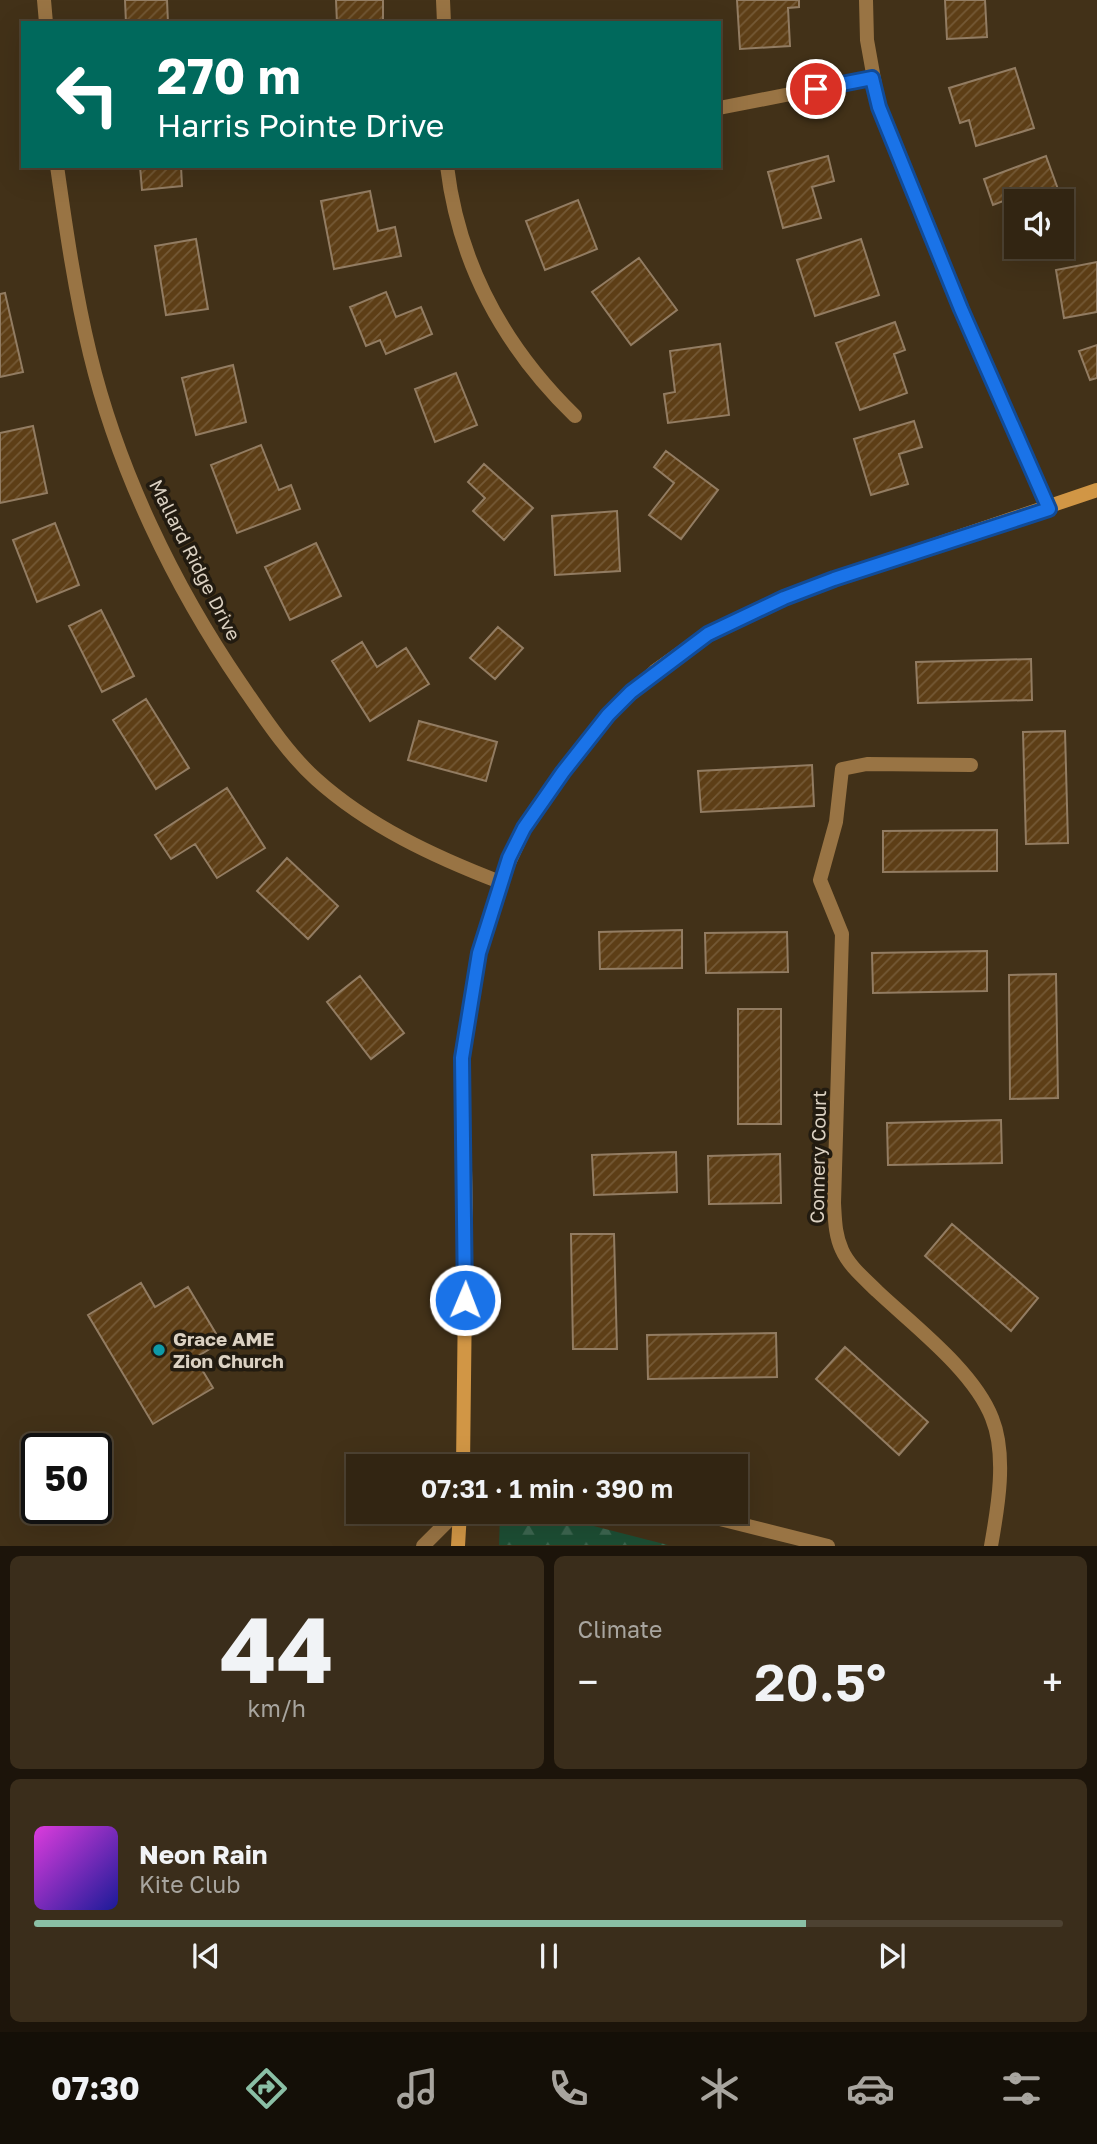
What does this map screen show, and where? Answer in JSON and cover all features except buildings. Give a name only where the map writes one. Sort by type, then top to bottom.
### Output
[{"type":"main road","points":[[463,1454],[466,1208],[462,1058],[479,953],[500,882],[524,828],[563,772],[608,715],[655,671],[708,634],[821,584],[1049,509],[1097,489]]},
{"type":"main road","points":[[458,1545],[459,1524]]},
{"type":"street","points":[[44,0],[46,21]]},
{"type":"street","points":[[443,0],[443,21]]},
{"type":"street","points":[[866,0],[872,78],[879,107],[961,309],[1049,509]]},
{"type":"street","points":[[721,108],[872,78]]},
{"type":"street","name":"Mallard Ridge Drive","points":[[57,168],[68,245],[90,355],[115,433],[149,519],[215,646],[261,713],[315,778],[356,809],[409,842],[500,882]]},
{"type":"street","points":[[447,168],[463,244],[484,298],[517,351],[575,416]]},
{"type":"street","name":"Connery Court","points":[[971,765],[867,764],[842,769],[836,822],[820,880],[842,934],[834,1203],[836,1234],[843,1254],[858,1272],[950,1361],[979,1395],[993,1419],[999,1457],[991,1545]]},
{"type":"street","points":[[423,1545],[446,1524]]},
{"type":"street","points":[[741,1524],[828,1545]]},
{"type":"green space","points":[[500,1524],[586,1524],[668,1545],[499,1545]]},
{"type":"place","name":"Grace AME Zion Church","points":[[159,1350]]},
{"type":"route","points":[[465,1300],[466,1208],[462,1058],[479,953],[509,858],[524,828],[563,772],[608,715],[631,692],[655,671],[708,634],[784,598],[834,579],[1049,509],[961,309],[879,107],[872,78],[816,89]]}]
